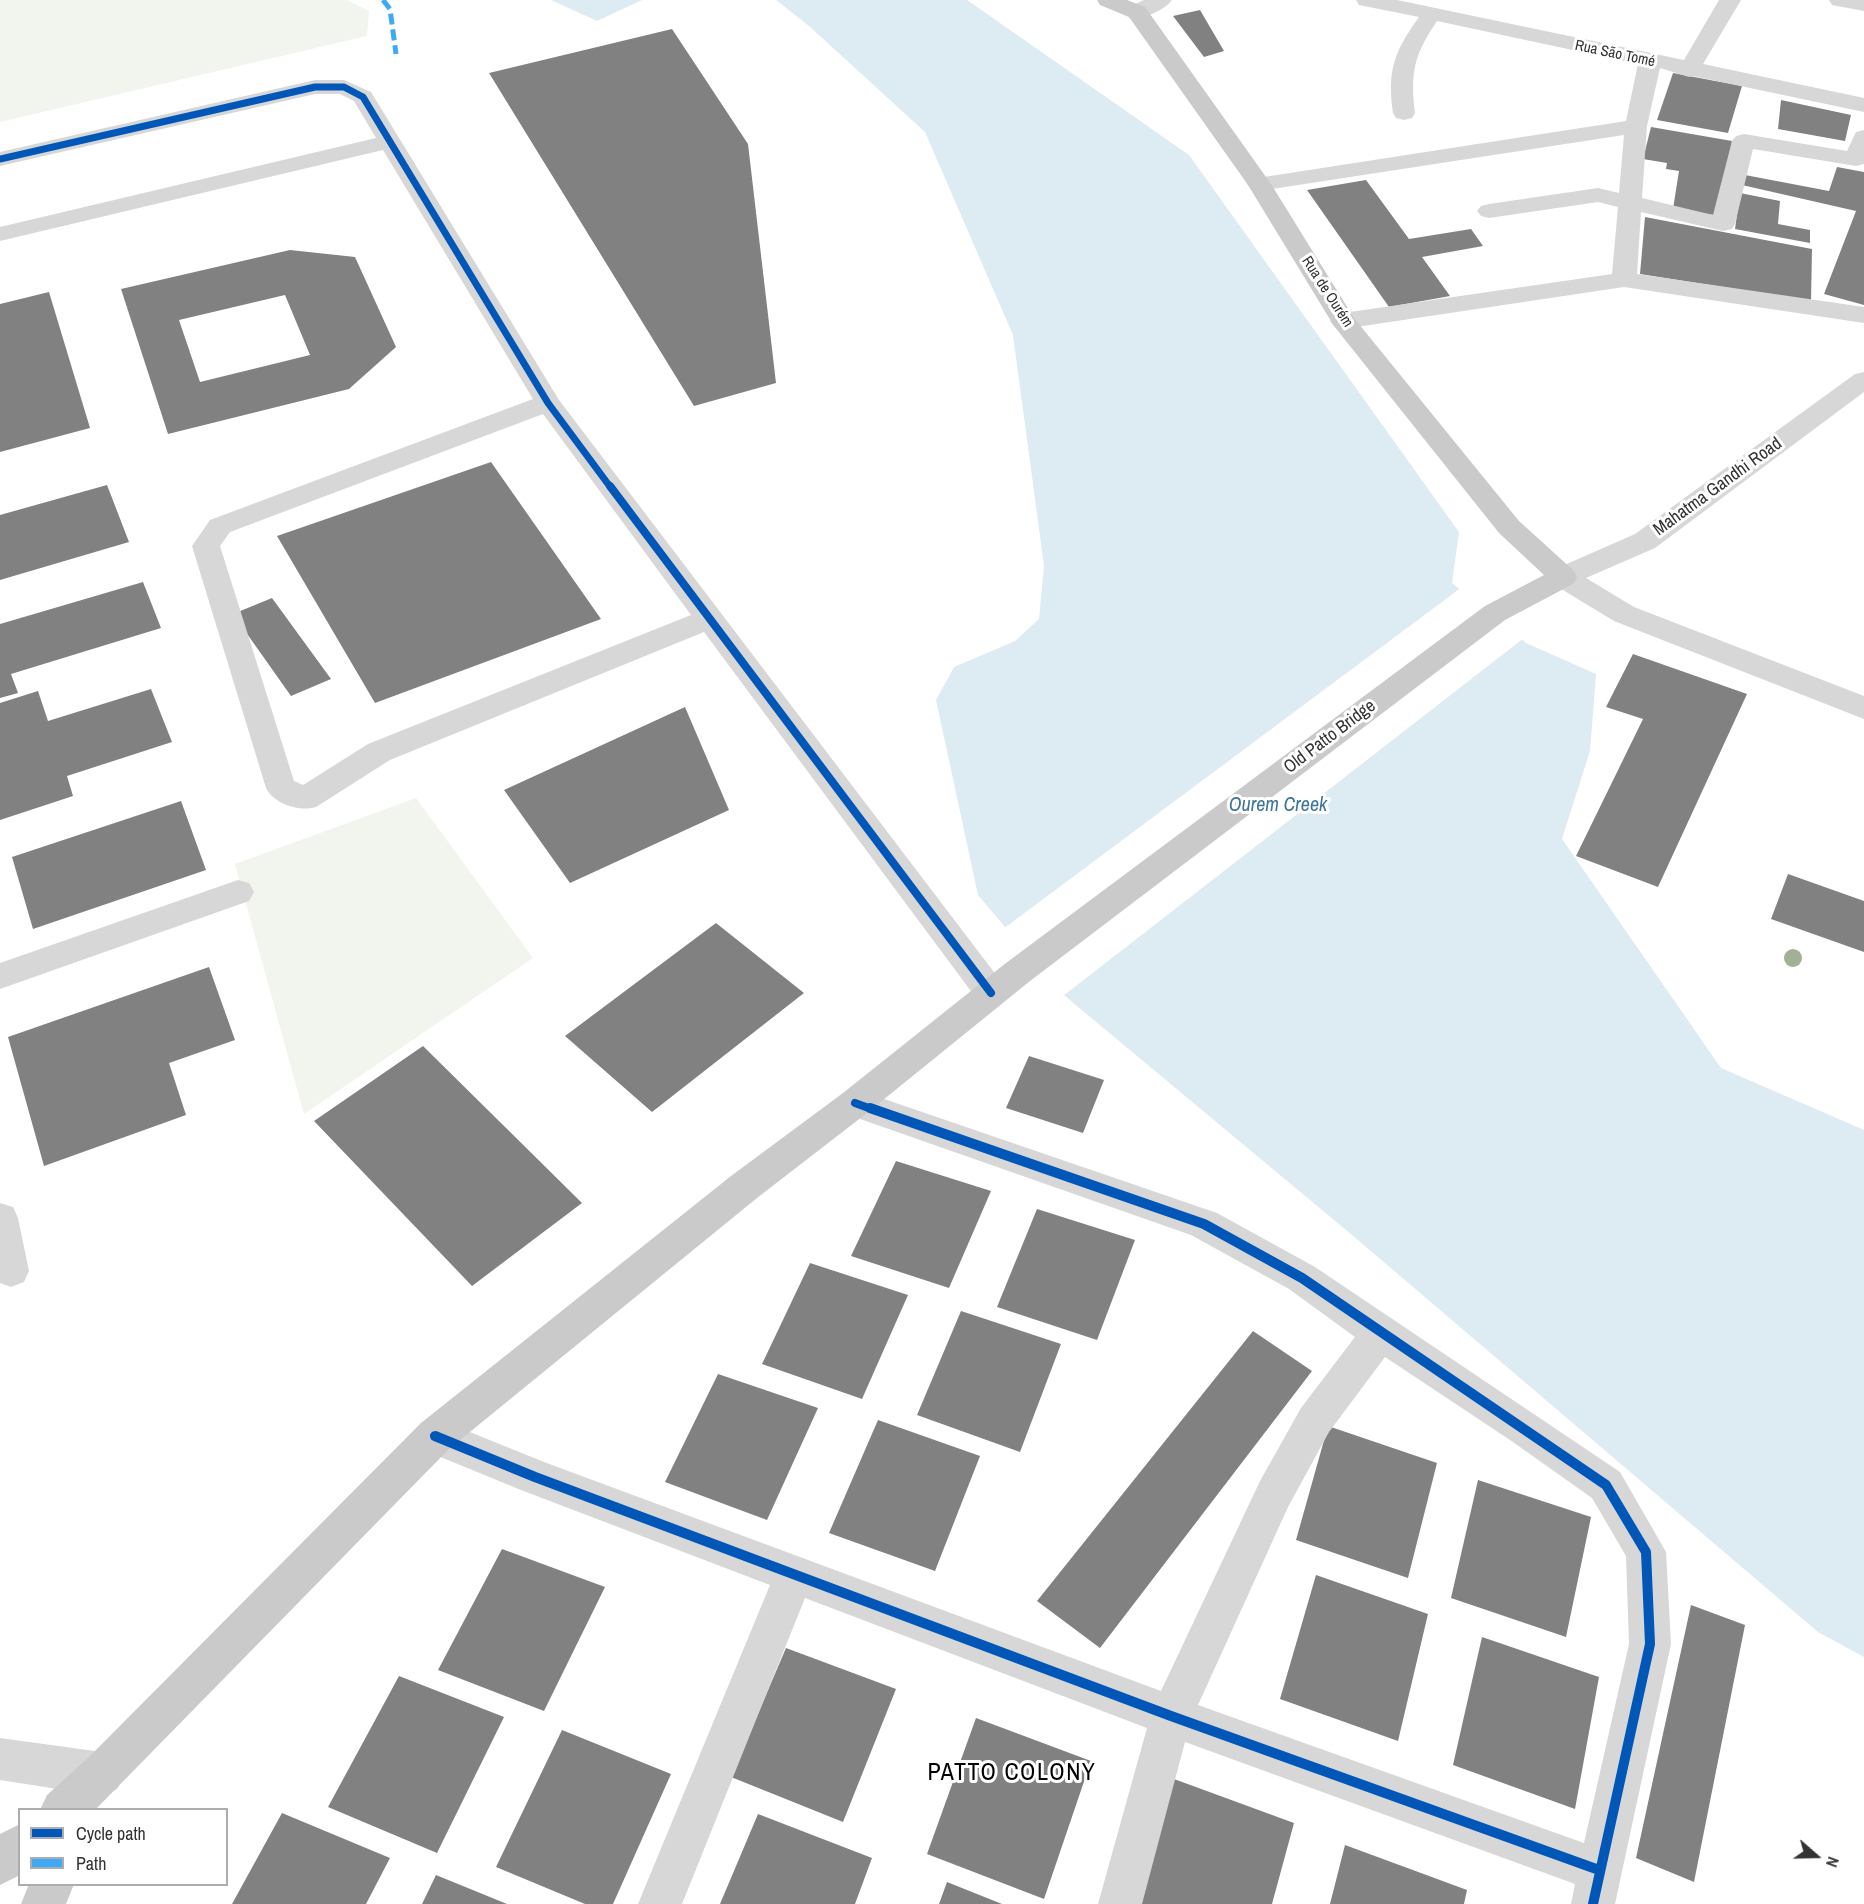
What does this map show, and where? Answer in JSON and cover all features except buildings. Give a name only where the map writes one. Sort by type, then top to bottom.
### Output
[{"type":"main road","points":[[1107,0],[1137,12]]},
{"type":"main road","name":"Rua de Ourém","points":[[1137,12],[1259,184],[1343,321],[1509,527],[1563,577]]},
{"type":"main road","name":"Old Patto Bridge","points":[[64,1808],[94,1792],[435,1436],[744,1187],[855,1103],[1004,983],[1495,613],[1563,577]]},
{"type":"main road","points":[[0,1863],[18,1848]]},
{"type":"main road","points":[[43,1904],[51,1886]]},
{"type":"street","points":[[1137,12],[1161,0]]},
{"type":"street","name":"Rua São Tomé","points":[[1367,0],[1689,70],[1864,105]]},
{"type":"street","points":[[1689,70],[1730,0]]},
{"type":"street","points":[[1840,0],[1864,5]]},
{"type":"street","points":[[1404,113],[1399,82],[1402,63],[1412,41],[1431,15]]},
{"type":"street","points":[[1624,280],[1636,126],[1650,61]]},
{"type":"street","points":[[0,159],[315,87],[344,87],[363,97],[548,403],[709,620],[1004,983]]},
{"type":"street","points":[[1259,184],[1636,126]]},
{"type":"street","points":[[1489,211],[1598,195],[1723,224],[1744,141],[1856,159],[1864,137]]},
{"type":"street","points":[[0,234],[391,141]]},
{"type":"street","points":[[1343,321],[1624,280],[1864,315]]},
{"type":"street","name":"Mahatma Gandhi Road","points":[[1563,577],[1645,541],[1864,380]]},
{"type":"street","points":[[548,403],[220,526],[206,546],[281,788],[306,799],[379,752],[709,620]]},
{"type":"street","points":[[1563,577],[1624,614],[1864,708]]},
{"type":"street","points":[[0,976],[238,892]]},
{"type":"street","points":[[435,1436],[535,1478],[1171,1716],[1596,1887],[1650,1644],[1646,1552],[1606,1485],[1302,1278],[1204,1224],[855,1103]]},
{"type":"street","points":[[0,1218],[11,1271]]},
{"type":"street","points":[[1120,1904],[1171,1716],[1274,1494],[1315,1419],[1380,1333]]},
{"type":"street","points":[[660,1904],[794,1575]]},
{"type":"street","points":[[0,1760],[94,1792]]},
{"type":"shaded area","points":[[0,0],[347,0],[369,11],[367,36],[0,122]]},
{"type":"shaded area","points":[[416,798],[533,958],[304,1114],[235,864]]},
{"type":"water","points":[[551,0],[642,0],[597,21]]},
{"type":"water","name":"Ourem Creek","points":[[776,0],[967,0],[1189,155],[1459,532],[1452,583],[1526,643],[1596,674],[1590,751],[1562,839],[1721,1068],[1864,1130],[1864,1657],[1818,1632],[1352,1235],[1059,991],[978,895],[936,700],[954,667],[1015,641],[1039,619],[1044,566],[1013,335],[925,132],[809,26]]},
{"type":"pier","points":[[1462,587],[1524,638],[1063,996],[1051,986],[1003,929]]},
{"type":"marked path","points":[[383,0],[390,9],[396,54]]},
{"type":"cycle path","points":[[0,159],[315,87],[344,87],[363,97],[548,403],[991,993]]},
{"type":"cycle path","points":[[855,1103],[1204,1224],[1302,1278],[1606,1485],[1646,1552],[1650,1644],[1593,1904]]},
{"type":"cycle path","points":[[435,1436],[535,1477],[1171,1716],[1599,1870]]},
{"type":"district","name":"PATTO COLONY","points":[[1012,1774]]}]
